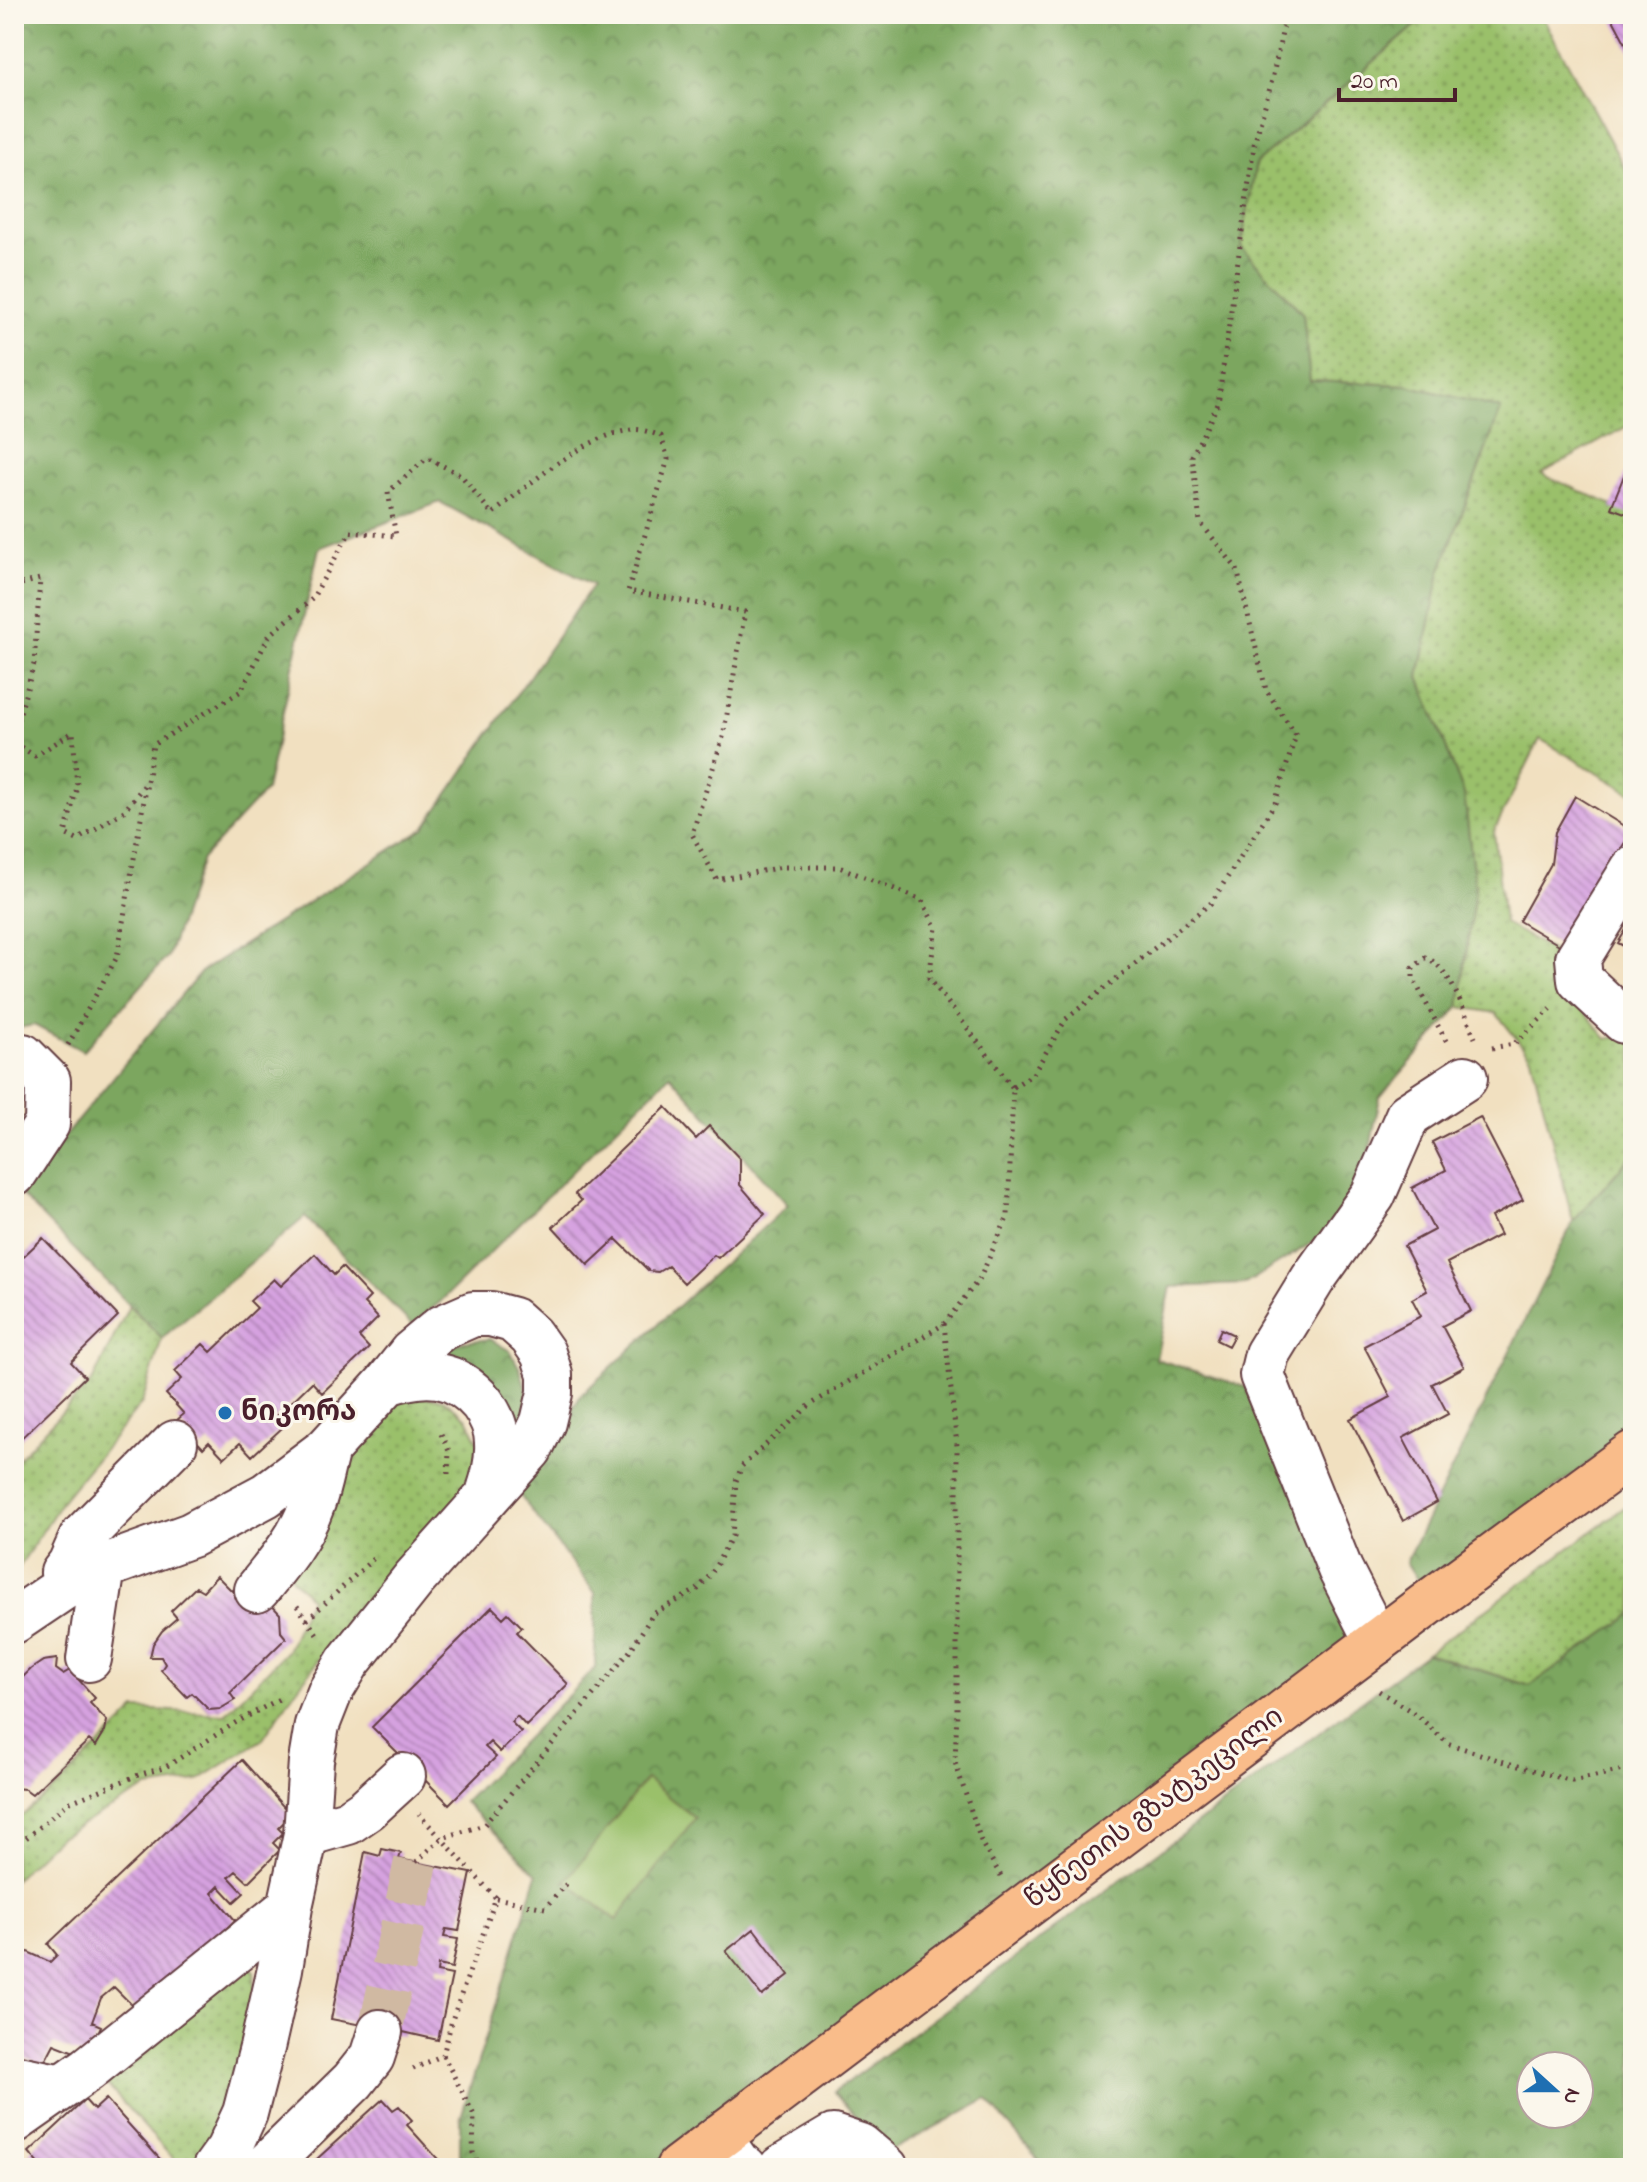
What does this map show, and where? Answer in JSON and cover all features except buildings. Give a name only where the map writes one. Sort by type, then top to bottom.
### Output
[{"type":"main road","name":"წყნეთის გზატკეცილი","points":[[678,2168],[732,2152],[1372,1663],[1633,1453]]},
{"type":"street","points":[[1624,1021],[1580,980],[1578,958],[1633,869]]},
{"type":"street","points":[[14,1055],[23,1056],[48,1081],[47,1124],[14,1174]]},
{"type":"street","points":[[1372,1663],[1340,1569],[1262,1375],[1267,1354],[1313,1279],[1373,1195],[1408,1115],[1476,1057]]},
{"type":"street","points":[[14,1621],[85,1576],[191,1535],[266,1495],[327,1449],[411,1353],[441,1328],[473,1314],[491,1314],[513,1320],[531,1336],[543,1353],[550,1374],[550,1393],[543,1422],[530,1449],[414,1579],[348,1662],[330,1692],[317,1725],[306,1834],[277,1982],[245,2113],[228,2150],[215,2168]]},
{"type":"street","points":[[387,1383],[407,1376],[431,1374],[455,1379],[472,1392],[489,1413],[497,1439],[496,1470],[487,1499]]},
{"type":"street","points":[[85,1576],[63,1573],[82,1537],[175,1443]]},
{"type":"street","points":[[257,1590],[302,1529],[327,1449]]},
{"type":"street","points":[[85,1576],[89,1659]]},
{"type":"street","points":[[306,1834],[348,1822],[403,1776]]},
{"type":"street","points":[[14,2121],[62,2087],[290,1907]]},
{"type":"street","points":[[264,2168],[353,2081],[372,2057],[380,2032]]},
{"type":"street","points":[[14,2077],[62,2087]]},
{"type":"street","points":[[781,2168],[833,2137],[860,2146],[886,2168]]},
{"type":"path","points":[[1013,1088],[1033,1074],[1066,1019],[1211,903],[1275,803],[1296,735],[1266,690],[1237,569],[1200,522],[1192,456],[1218,404],[1254,145],[1286,14]]},
{"type":"path","points":[[48,1081],[117,957],[153,745],[241,691],[269,636],[312,599],[350,532],[396,536],[388,492],[427,458],[461,475],[492,514],[549,470],[598,438],[633,429],[661,436],[668,459],[628,591],[745,612],[723,737],[692,834],[717,880],[782,867],[839,867],[922,900],[936,928],[929,978],[1013,1088],[1008,1216],[980,1278],[944,1324],[810,1405],[742,1466],[736,1481],[732,1536],[712,1573],[698,1589],[653,1614],[630,1651],[484,1825],[442,1838],[416,1862]]},
{"type":"path","points":[[14,586],[40,579],[34,664],[14,734]]},
{"type":"path","points":[[14,743],[35,756],[73,732],[77,787],[65,834],[77,840],[124,811],[147,782]]},
{"type":"path","points":[[1425,958],[1433,960],[1448,977],[1476,1057],[1413,978],[1413,968],[1425,958]]},
{"type":"path","points":[[1476,1057],[1514,1044],[1580,980]]},
{"type":"path","points":[[944,1324],[957,1446],[955,1762],[982,1844],[1005,1882]]},
{"type":"path","points":[[441,1434],[449,1451],[448,1480]]},
{"type":"path","points":[[307,1620],[384,1549]]},
{"type":"path","points":[[1372,1663],[1417,1715],[1447,1743],[1572,1781],[1633,1768]]},
{"type":"path","points":[[14,1848],[68,1803],[164,1768],[235,1723],[296,1690],[330,1692]]},
{"type":"path","points":[[435,1832],[496,1898],[545,1908],[568,1882]]},
{"type":"path","points":[[481,2168],[473,2153],[474,2115],[443,2055],[452,2020],[496,1898]]},
{"type":"path","points":[[401,2075],[443,2055]]},
{"type":"green space","points":[[14,14],[1429,14],[1256,163],[1241,247],[1303,314],[1310,381],[1407,385],[1501,409],[1440,572],[1419,677],[1464,794],[1475,889],[1459,1007],[1380,1097],[1367,1164],[1326,1234],[1245,1284],[1171,1287],[1156,1359],[1246,1387],[1361,1643],[651,2168],[460,2168],[460,2120],[537,1874],[464,1802],[595,1668],[595,1593],[518,1493],[582,1394],[788,1205],[670,1075],[440,1302],[412,1325],[305,1217],[162,1338],[18,1192],[201,972],[424,828],[593,585],[440,502],[319,548],[266,790],[202,859],[168,956],[83,1051],[34,1025],[14,1029]]},
{"type":"green space","points":[[1429,14],[1541,14],[1633,183],[1633,423],[1541,474],[1633,514],[1633,794],[1540,739],[1494,831],[1504,923],[1562,956],[1569,993],[1607,1039],[1633,1033],[1633,1154],[1573,1222],[1531,1057],[1496,1013],[1459,1007],[1475,889],[1464,794],[1419,677],[1440,572],[1501,409],[1407,385],[1309,381],[1303,314],[1241,247],[1256,163]]},
{"type":"green space","points":[[1633,1154],[1633,1429],[1423,1589],[1406,1562],[1573,1222]]},
{"type":"green space","points":[[129,1306],[162,1338],[142,1403],[64,1498],[18,1569],[14,1582],[14,1463],[93,1380]]},
{"type":"green space","points":[[490,1339],[510,1351],[520,1369],[528,1395],[516,1435],[508,1406],[491,1379],[466,1361],[435,1352],[463,1342]]},
{"type":"green space","points":[[412,1396],[443,1399],[467,1418],[479,1443],[477,1464],[465,1494],[340,1632],[263,1739],[197,1781],[147,1788],[56,1839],[14,1880],[14,1822],[59,1785],[136,1709],[225,1714],[287,1651],[310,1598],[285,1570],[372,1414]]},
{"type":"green space","points":[[1633,1501],[1633,1614],[1530,1686],[1427,1653]]},
{"type":"green space","points":[[1633,1614],[1633,2168],[1045,2168],[987,2099],[887,2153],[834,2092],[1427,1653],[1530,1686]]},
{"type":"green space","points":[[646,1779],[695,1818],[616,1920],[566,1881]]},
{"type":"green space","points":[[244,1961],[254,1971],[255,1993],[213,2168],[181,2168],[102,2079]]},
{"type":"tunnel","points":[[380,2032],[416,1862]]},
{"type":"place","name":"ნიკორა","points":[[225,1413]]}]
